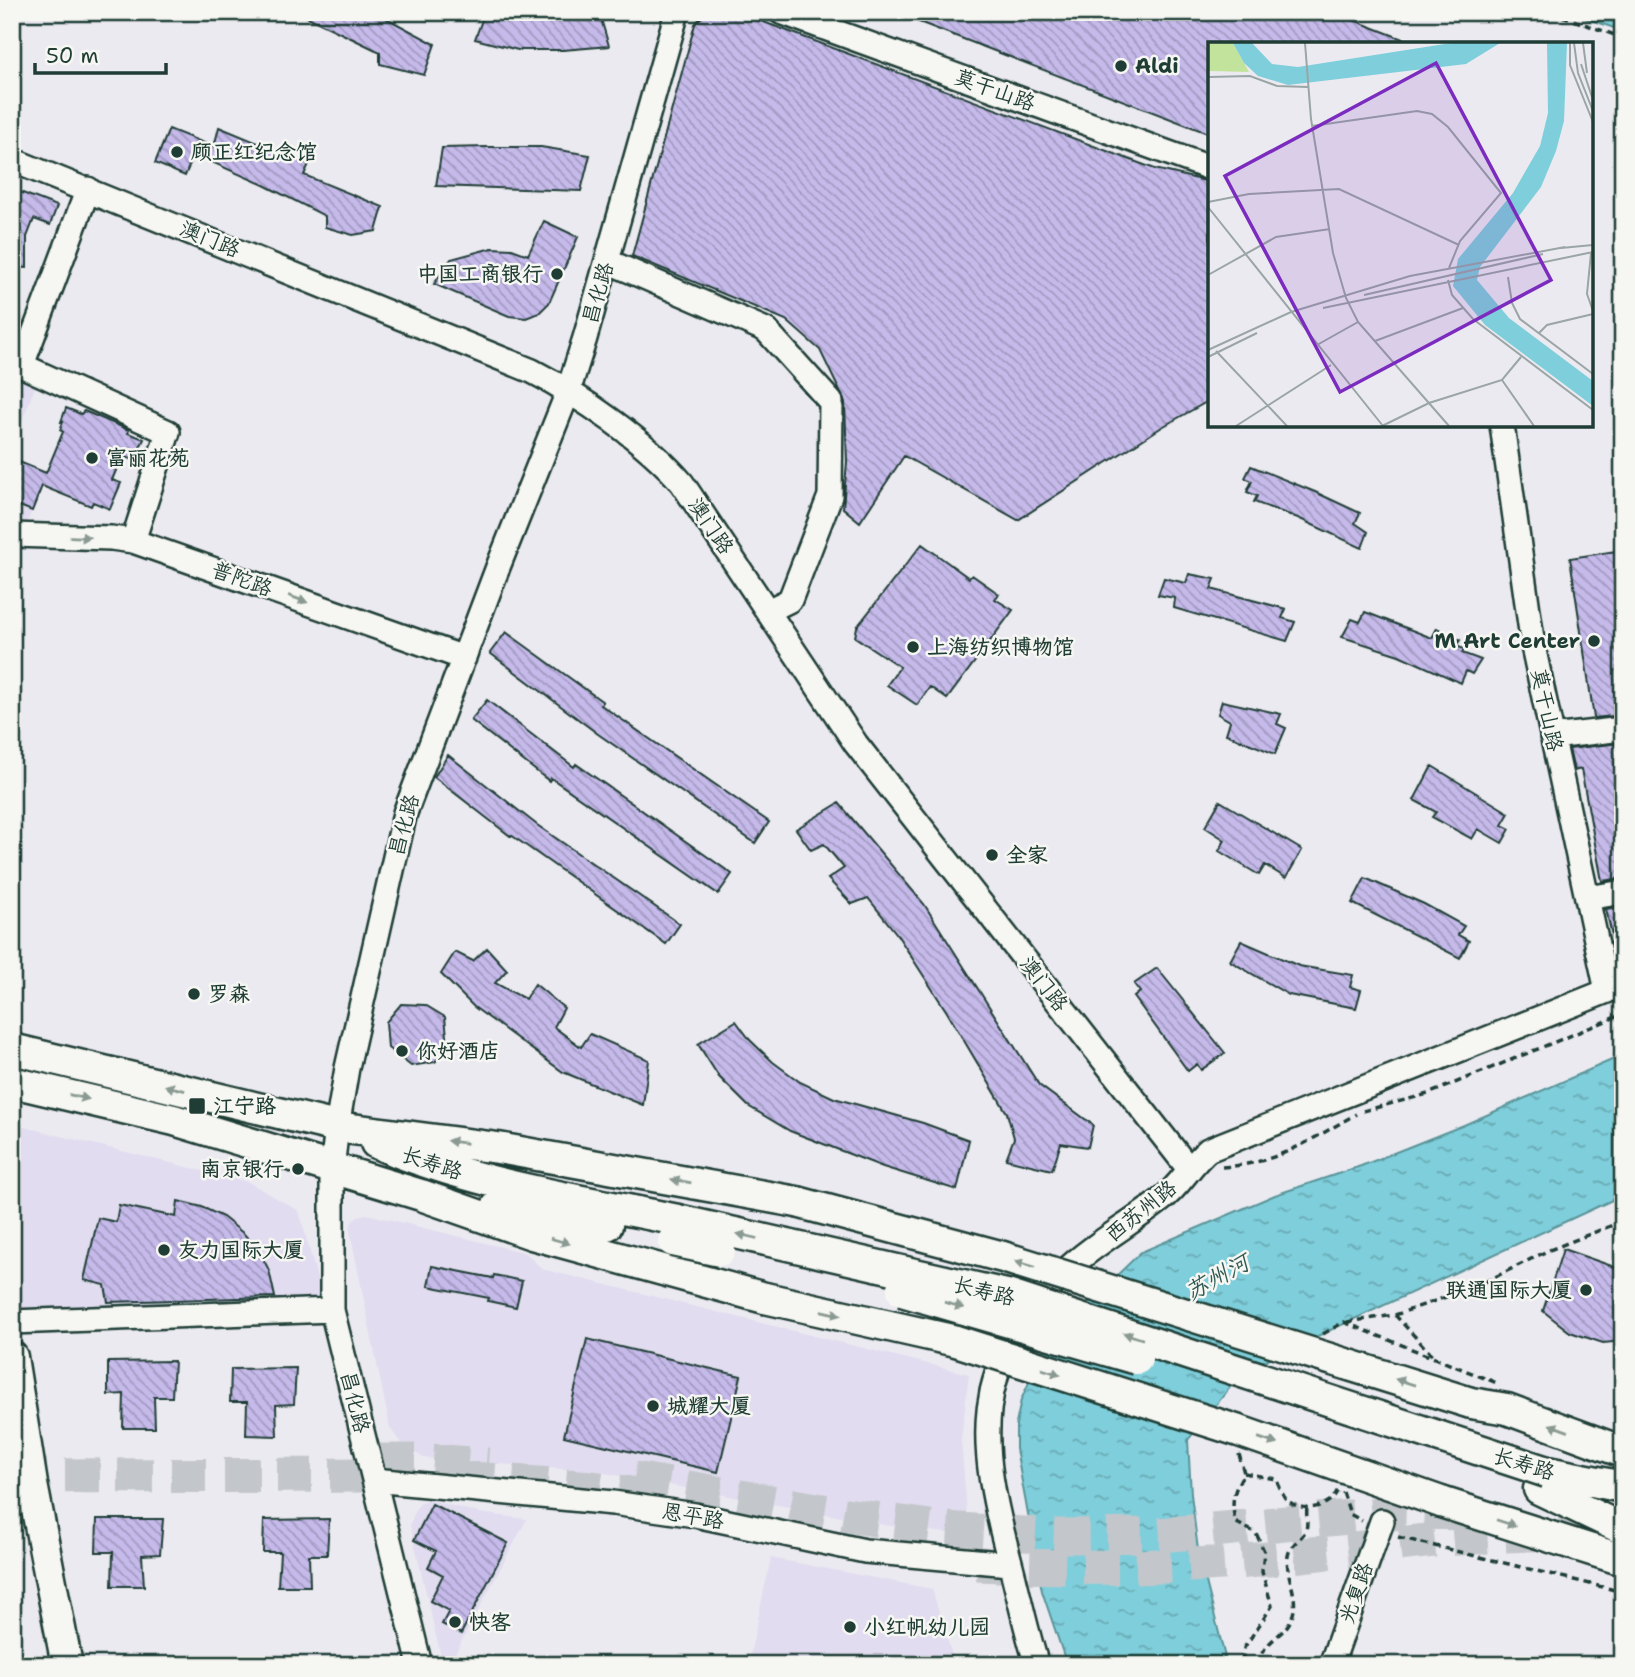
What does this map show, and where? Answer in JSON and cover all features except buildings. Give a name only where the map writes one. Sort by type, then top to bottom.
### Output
[{"type":"main road","name":"长寿路","points":[[12,1049],[337,1127],[498,1148],[797,1202],[1003,1257],[1471,1403],[1507,1409],[1623,1452]]},
{"type":"main road","name":"长寿路","points":[[12,1082],[174,1120],[421,1195],[532,1234],[765,1298],[956,1341],[1239,1431],[1441,1502],[1623,1560]]},
{"type":"main road","name":"长寿路","points":[[337,1127],[402,1155],[462,1174],[911,1293],[1543,1480],[1623,1487]]},
{"type":"main road","name":"长寿路","points":[[421,1195],[588,1221],[675,1231]]},
{"type":"main road","points":[[12,1357],[22,1484],[67,1665]]},
{"type":"main road","name":"长寿路","points":[[1543,1480],[1623,1529]]},
{"type":"street","name":"昌化路","points":[[420,1665],[332,1310],[332,1168],[337,1127],[347,1068],[405,813],[568,392],[677,12]]},
{"type":"street","name":"莫干山路","points":[[780,12],[1208,167]]},
{"type":"street","name":"澳门路","points":[[12,160],[513,362],[568,392],[666,464],[682,483],[856,744],[1189,1169]]},
{"type":"street","points":[[88,189],[17,363],[168,432],[133,541]]},
{"type":"street","points":[[607,261],[766,330],[831,402],[830,496],[790,600],[768,611]]},
{"type":"street","name":"莫干山路","points":[[1502,427],[1533,646],[1607,991]]},
{"type":"street","name":"普陀路","points":[[12,535],[133,541],[464,658]]},
{"type":"street","points":[[1552,737],[1623,729]]},
{"type":"street","points":[[1588,898],[1623,892]]},
{"type":"street","name":"西苏州路","points":[[1037,1665],[997,1513],[987,1448],[990,1396],[1003,1357],[1032,1309],[1065,1272],[1086,1254],[1161,1200],[1208,1150],[1607,991]]},
{"type":"street","points":[[12,1322],[332,1310]]},
{"type":"street","name":"恩平路","points":[[374,1480],[613,1503],[695,1515],[865,1551],[1010,1564]]},
{"type":"street","name":"光复路","points":[[1331,1665],[1380,1525]]},
{"type":"path","points":[[1552,12],[1623,38]]},
{"type":"path","points":[[1189,1169],[1246,1166],[1284,1155],[1360,1112],[1428,1094],[1623,1014]]},
{"type":"path","points":[[1344,1322],[1395,1315],[1477,1286],[1547,1251],[1623,1221]]},
{"type":"path","points":[[1395,1315],[1433,1357]]},
{"type":"path","points":[[1242,1665],[1244,1648],[1272,1606],[1262,1572],[1264,1551],[1256,1534],[1235,1522],[1232,1508],[1233,1491],[1244,1473],[1276,1479],[1286,1499],[1307,1508],[1325,1505],[1335,1496],[1340,1482],[1350,1514],[1380,1525],[1387,1534],[1623,1592]]},
{"type":"path","points":[[1258,1665],[1259,1656],[1270,1640],[1285,1628],[1292,1617],[1295,1602],[1289,1551],[1306,1530],[1307,1508]]},
{"type":"shaded area","points":[[12,346],[46,359],[12,447]]},
{"type":"shaded area","points":[[12,459],[46,473],[27,523],[12,523]]},
{"type":"shaded area","points":[[20,1126],[248,1182],[299,1211],[324,1304],[23,1315],[12,1255],[12,1130]]},
{"type":"shaded area","name":"城耀大厦","points":[[367,1214],[526,1253],[542,1269],[969,1374],[961,1440],[969,1536],[891,1526],[599,1472],[424,1458],[403,1446],[390,1428],[350,1231],[352,1222],[358,1216]]},
{"type":"shaded area","points":[[430,1500],[479,1513],[527,1519],[449,1665],[443,1665],[410,1525],[416,1508]]},
{"type":"shaded area","name":"小红帆幼儿园","points":[[771,1558],[932,1589],[955,1665],[748,1665]]},
{"type":"water","points":[[1568,12],[1623,12],[1623,31]]},
{"type":"water","name":"苏州河","points":[[1623,1055],[1623,1195],[1244,1370],[1188,1440],[1198,1550],[1227,1665],[1067,1665],[1042,1591],[1016,1449],[1016,1424],[1021,1400],[1047,1343],[1141,1252],[1275,1195],[1361,1166],[1464,1125]]},
{"type":"tunnel","points":[[380,1461],[488,1465]]},
{"type":"tunnel","points":[[12,1476],[408,1475]]},
{"type":"tunnel","points":[[460,1478],[592,1488],[662,1499]]},
{"type":"tunnel","points":[[634,1479],[944,1529],[1056,1536],[1160,1535],[1402,1512],[1472,1513]]},
{"type":"tunnel","points":[[977,1564],[1050,1567],[1159,1566],[1268,1559],[1489,1536],[1623,1536]]},
{"type":"place","name":"Aldi","points":[[1121,66]]},
{"type":"place","name":"顾正红纪念馆","points":[[177,152]]},
{"type":"place","name":"中国工商银行","points":[[557,274]]},
{"type":"place","name":"富丽花苑","points":[[92,458]]},
{"type":"place","name":"M Art Center","points":[[1594,641]]},
{"type":"place","name":"上海纺织博物馆","points":[[913,647]]},
{"type":"place","name":"全家","points":[[992,855]]},
{"type":"place","name":"罗森","points":[[194,994]]},
{"type":"place","name":"你好酒店","points":[[402,1051]]},
{"type":"place","name":"江宁路","points":[[197,1106]]},
{"type":"place","name":"南京银行","points":[[298,1169]]},
{"type":"place","name":"友力国际大厦","points":[[164,1250]]},
{"type":"place","name":"联通国际大厦","points":[[1586,1290]]},
{"type":"place","name":"城耀大厦","points":[[653,1406]]},
{"type":"place","name":"快客","points":[[455,1622]]},
{"type":"place","name":"小红帆幼儿园","points":[[850,1627]]}]
